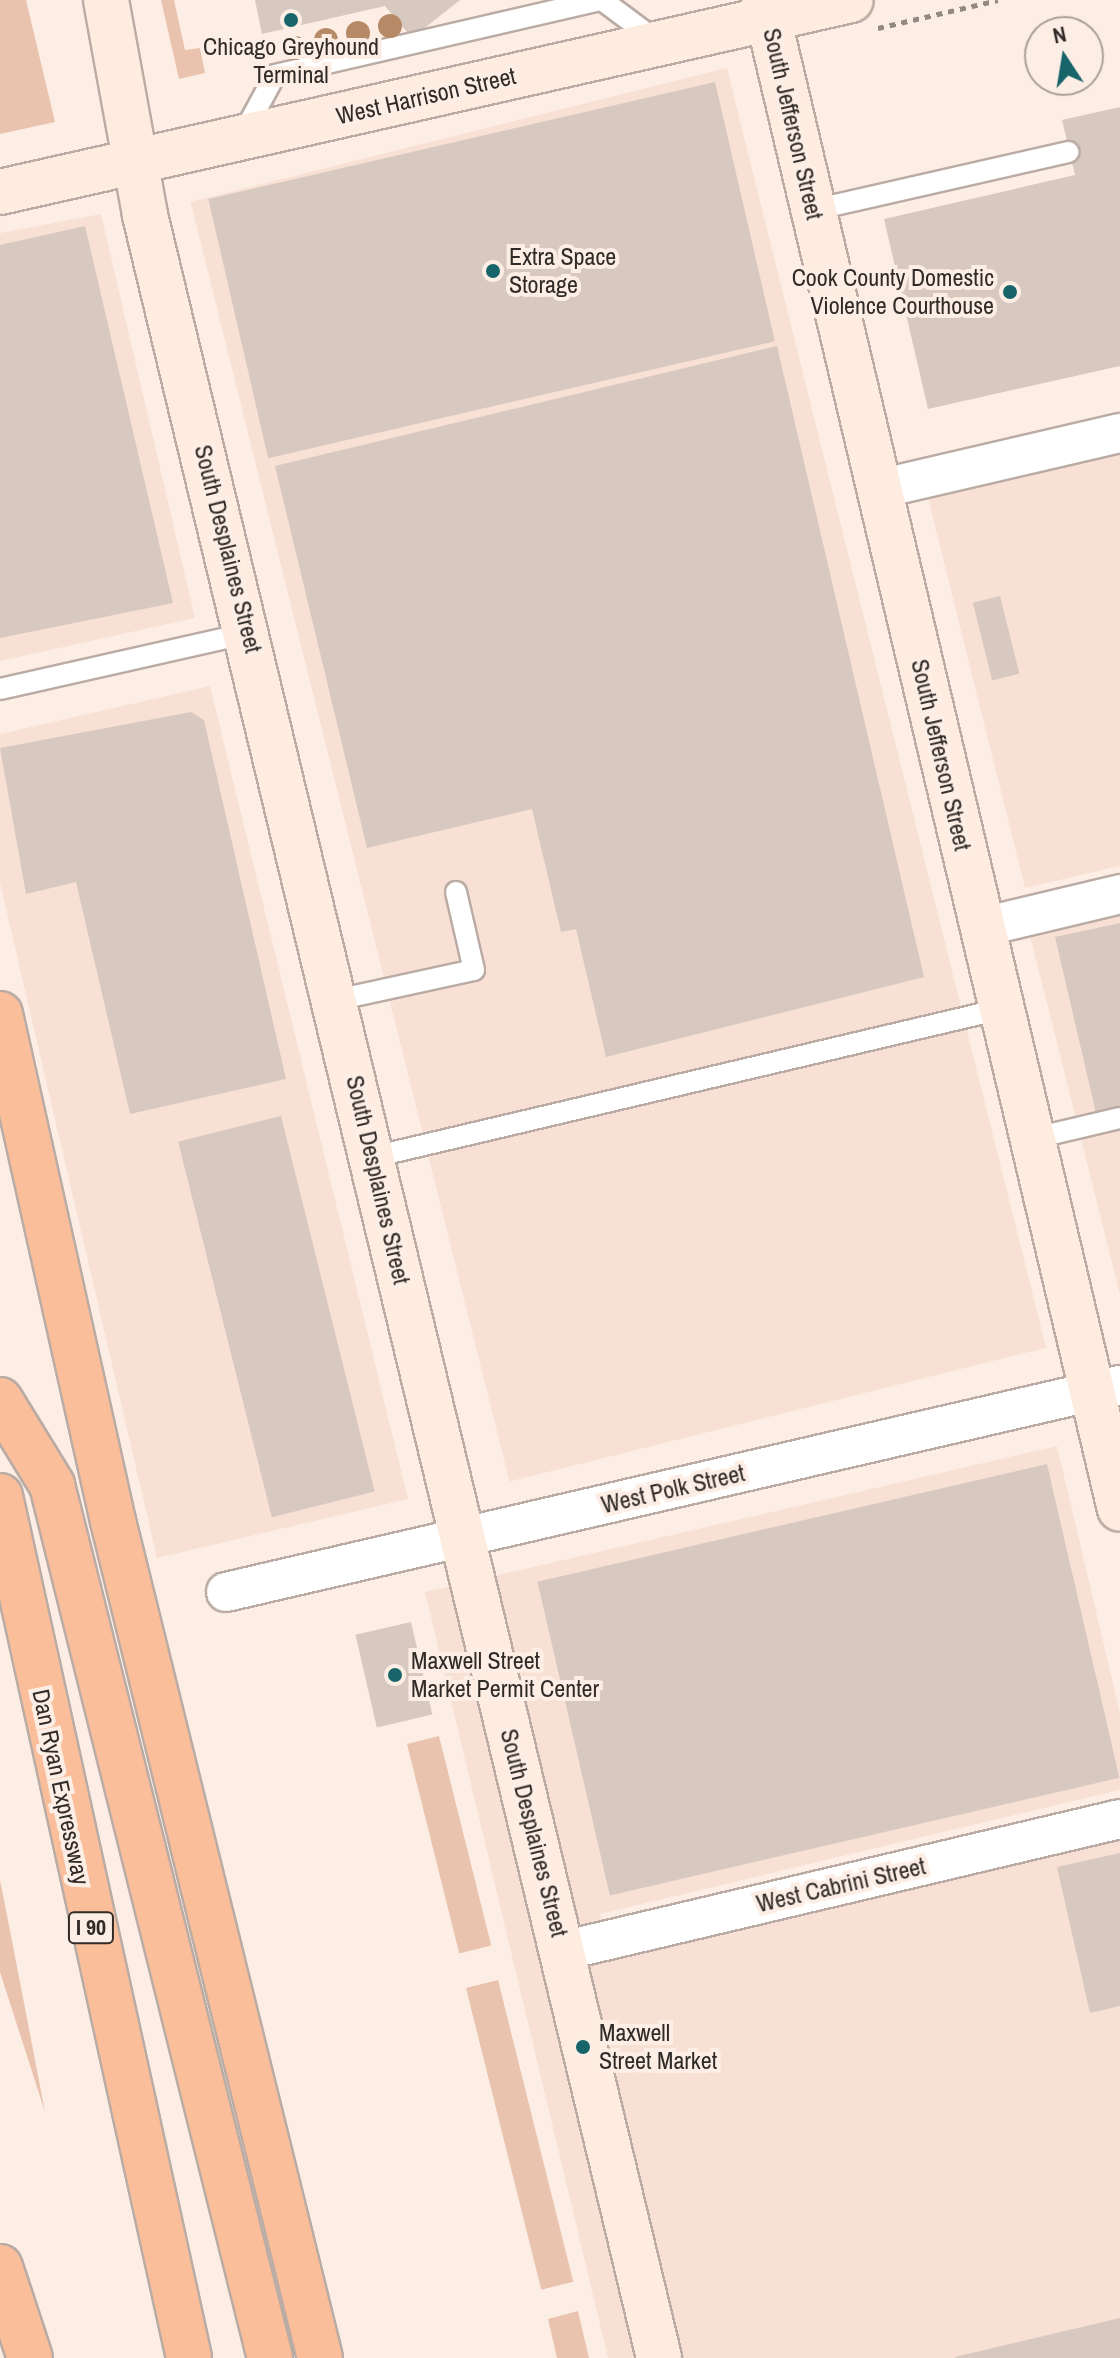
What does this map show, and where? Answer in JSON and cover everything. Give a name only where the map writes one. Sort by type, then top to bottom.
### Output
[{"type":"highway","points":[[0,1014],[113,1521],[320,2358]]},
{"type":"highway","points":[[0,1400],[52,1485],[270,2358]]},
{"type":"highway","name":"Dan Ryan Expressway","points":[[0,1496],[189,2358]]},
{"type":"highway","points":[[2,2276],[30,2358]]},
{"type":"main road","name":"South Desplaines Street","points":[[106,0],[138,162],[659,2358]]},
{"type":"main road","name":"West Harrison Street","points":[[0,192],[660,43],[766,10],[851,0]]},
{"type":"main road","name":"South Jefferson Street","points":[[766,10],[1031,1139],[1106,1389],[1120,1509]]},
{"type":"street","points":[[879,489],[1120,433]]},
{"type":"street","points":[[982,927],[1120,894]]},
{"type":"street","name":"West Polk Street","points":[[226,1592],[1106,1389]]},
{"type":"street","name":"West Cabrini Street","points":[[562,1951],[1120,1819]]},
{"type":"lane","points":[[241,138],[275,75],[602,0],[660,43]]},
{"type":"lane","points":[[813,210],[1069,152]]},
{"type":"lane","points":[[0,689],[249,633]]},
{"type":"lane","points":[[336,1000],[474,970],[456,892]]},
{"type":"lane","points":[[373,1157],[1001,1009]]},
{"type":"lane","points":[[1031,1139],[1120,1118]]},
{"type":"shaded area","points":[[0,0],[26,0],[55,122],[0,134]]},
{"type":"shaded area","points":[[161,0],[174,0],[185,50],[200,48],[205,73],[179,79]]},
{"type":"shaded area","points":[[727,68],[1046,1348],[510,1482],[190,202]]},
{"type":"shaded area","points":[[101,214],[195,618],[0,661],[0,233]]},
{"type":"shaded area","points":[[1120,454],[1120,866],[1025,888],[928,498]]},
{"type":"shaded area","points":[[210,686],[408,1499],[157,1558],[0,883],[0,734]]},
{"type":"shaded area","points":[[1120,914],[1120,1295],[1030,936]]},
{"type":"shaded area","points":[[1057,1446],[1120,1713],[1120,1790],[600,1914],[611,1957],[1120,1839],[1120,2358],[608,2358],[425,1592]]},
{"type":"shaded area","points":[[439,1736],[491,1946],[459,1954],[407,1744]]},
{"type":"shaded area","points":[[0,1880],[14,1951],[45,2112],[0,1972]]},
{"type":"shaded area","points":[[498,1980],[573,2282],[541,2290],[466,1988]]},
{"type":"shaded area","points":[[578,2311],[589,2358],[557,2358],[548,2319]]},
{"type":"building","name":"Chicago Greyhound Terminal","points":[[255,0],[460,0],[412,38],[385,6],[262,34]]},
{"type":"building","name":"Extra Space Storage","points":[[715,82],[775,341],[268,458],[208,199]]},
{"type":"building","name":"Cook County Domestic Violence Courthouse","points":[[1120,107],[1120,366],[928,409],[884,219],[1075,175],[1062,120]]},
{"type":"building","points":[[85,226],[173,603],[0,638],[0,245]]},
{"type":"building","points":[[777,346],[924,977],[606,1057],[576,929],[561,932],[532,809],[367,848],[275,466]]},
{"type":"building","points":[[1000,596],[1019,674],[992,680],[973,603]]},
{"type":"building","points":[[191,712],[204,720],[286,1079],[130,1114],[76,882],[26,894],[0,748]]},
{"type":"building","points":[[1120,923],[1120,1108],[1096,1113],[1055,937]]},
{"type":"building","points":[[281,1116],[375,1492],[272,1517],[178,1142]]},
{"type":"building","points":[[1047,1464],[1119,1778],[610,1895],[537,1582]]},
{"type":"building","name":"Maxwell Street Market Permit Center","points":[[411,1622],[432,1715],[377,1727],[355,1635]]},
{"type":"building","points":[[1120,1853],[1120,2006],[1090,2013],[1057,1867]]},
{"type":"building","points":[[1120,2318],[1120,2358],[955,2358],[955,2357]]},
{"type":"place","name":"Chicago Greyhound Terminal","points":[[291,20]]},
{"type":"place","name":"Extra Space Storage","points":[[493,271]]},
{"type":"place","name":"Cook County Domestic Violence Courthouse","points":[[1010,292]]},
{"type":"place","name":"Maxwell Street Market Permit Center","points":[[395,1675]]},
{"type":"place","name":"Maxwell Street Market","points":[[583,2047]]}]
